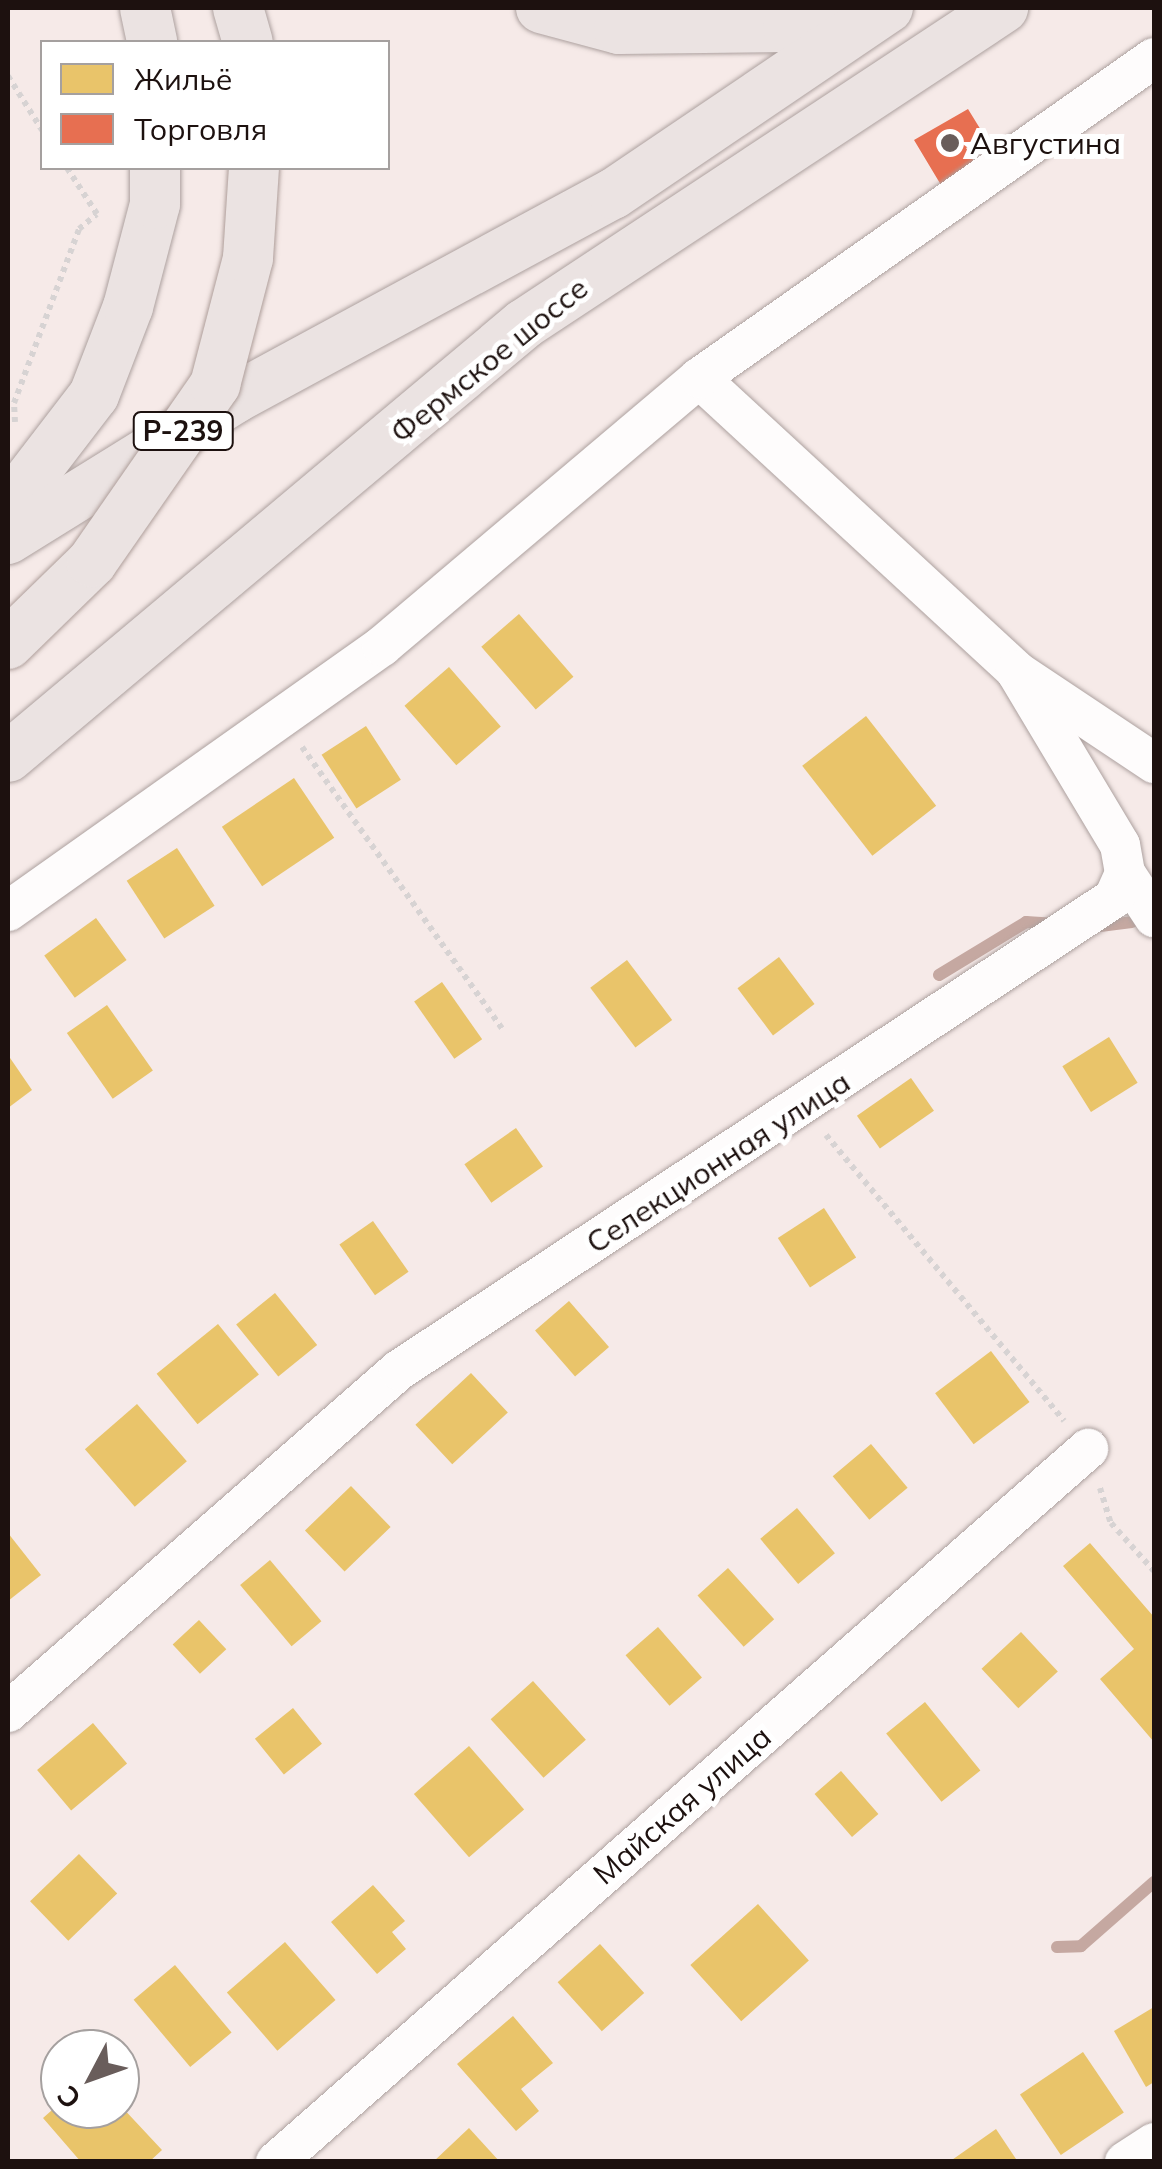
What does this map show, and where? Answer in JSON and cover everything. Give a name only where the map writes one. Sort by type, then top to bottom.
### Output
[{"type":"main road","points":[[145,8],[152,40]]},
{"type":"main road","points":[[238,8],[247,40]]},
{"type":"main road","points":[[541,8],[619,29],[788,27],[832,8]]},
{"type":"main road","points":[[8,539],[235,398],[613,194],[888,8]]},
{"type":"main road","name":"Фермское шоссе","points":[[8,757],[524,324],[1003,8]]},
{"type":"main road","name":"Р-239","points":[[8,507],[94,395],[128,307],[155,204],[154,170]]},
{"type":"main road","name":"Р-239","points":[[8,644],[92,562],[215,385],[248,258],[254,170]]},
{"type":"street","points":[[8,911],[382,646],[699,378],[1154,58]]},
{"type":"street","points":[[699,378],[1016,670],[1154,763]]},
{"type":"street","points":[[1016,670],[1120,844],[1125,873],[1154,917]]},
{"type":"street","name":"Селекционная улица","points":[[8,1712],[400,1370],[1088,921],[1114,898],[1125,873]]},
{"type":"street","name":"Майская улица","points":[[276,2162],[1088,1449]]},
{"type":"street","points":[[1125,2162],[1154,2143]]},
{"type":"path","points":[[8,76],[40,127]]},
{"type":"path","points":[[16,437],[14,403],[79,229],[97,214],[68,170]]},
{"type":"path","points":[[280,718],[502,1028]]},
{"type":"path","points":[[802,1107],[1088,1449],[1112,1523],[1154,1571]]},
{"type":"building: Жильё","points":[[519,614],[573,677],[536,709],[481,647]]},
{"type":"building: Жильё","points":[[449,667],[501,727],[456,765],[404,706]]},
{"type":"building: Жильё","points":[[866,716],[936,806],[872,856],[802,766]]},
{"type":"building: Жильё","points":[[366,726],[401,780],[356,809],[322,755]]},
{"type":"building: Жильё","points":[[294,778],[334,838],[262,886],[222,827]]},
{"type":"building: Жильё","points":[[177,848],[215,906],[164,939],[127,881]]},
{"type":"building: Жильё","points":[[96,918],[127,960],[75,998],[44,956]]},
{"type":"building: Жильё","points":[[779,957],[815,1004],[773,1035],[737,988]]},
{"type":"building: Жильё","points":[[627,960],[672,1020],[635,1048],[590,988]]},
{"type":"building: Жильё","points":[[442,982],[482,1039],[454,1059],[414,1002]]},
{"type":"building: Жильё","points":[[107,1005],[153,1071],[113,1099],[67,1033]]},
{"type":"building: Жильё","points":[[1109,1037],[1138,1083],[1091,1112],[1062,1066]]},
{"type":"building: Жильё","points":[[8,1055],[32,1090],[8,1108]]},
{"type":"building: Жильё","points":[[911,1078],[934,1111],[880,1149],[857,1116]]},
{"type":"building: Жильё","points":[[516,1128],[543,1167],[491,1203],[464,1164]]},
{"type":"building: Жильё","points":[[824,1208],[856,1257],[810,1287],[778,1238]]},
{"type":"building: Жильё","points":[[373,1221],[409,1272],[375,1295],[339,1245]]},
{"type":"building: Жильё","points":[[275,1293],[317,1345],[278,1377],[236,1324]]},
{"type":"building: Жильё","points":[[569,1301],[609,1347],[575,1377],[535,1331]]},
{"type":"building: Жильё","points":[[218,1324],[259,1375],[198,1424],[157,1374]]},
{"type":"building: Жильё","points":[[991,1351],[1030,1402],[974,1444],[935,1393]]},
{"type":"building: Жильё","points":[[471,1373],[508,1412],[452,1464],[415,1425]]},
{"type":"building: Жильё","points":[[137,1404],[187,1461],[135,1507],[85,1449]]},
{"type":"building: Жильё","points":[[871,1444],[908,1488],[869,1520],[833,1476]]},
{"type":"building: Жильё","points":[[351,1486],[391,1527],[345,1571],[305,1530]]},
{"type":"building: Жильё","points":[[797,1508],[835,1553],[798,1584],[760,1539]]},
{"type":"building: Жильё","points":[[8,1533],[41,1575],[8,1601]]},
{"type":"building: Жильё","points":[[1090,1543],[1154,1617],[1154,1742],[1100,1679],[1134,1649],[1063,1566]]},
{"type":"building: Жильё","points":[[270,1560],[321,1621],[292,1646],[240,1585]]},
{"type":"building: Жильё","points":[[728,1568],[774,1619],[744,1647],[698,1595]]},
{"type":"building: Жильё","points":[[199,1620],[226,1649],[200,1674],[173,1645]]},
{"type":"building: Жильё","points":[[658,1627],[702,1678],[670,1706],[626,1655]]},
{"type":"building: Жильё","points":[[1021,1632],[1058,1671],[1018,1708],[982,1669]]},
{"type":"building: Жильё","points":[[533,1681],[586,1740],[544,1778],[491,1719]]},
{"type":"building: Жильё","points":[[925,1702],[980,1770],[942,1802],[886,1733]]},
{"type":"building: Жильё","points":[[293,1708],[322,1744],[284,1775],[255,1739]]},
{"type":"building: Жильё","points":[[93,1723],[127,1764],[71,1811],[37,1770]]},
{"type":"building: Жильё","points":[[469,1746],[524,1809],[469,1857],[414,1794]]},
{"type":"building: Жильё","points":[[841,1771],[878,1814],[852,1837],[815,1794]]},
{"type":"building: Жильё","points":[[79,1854],[117,1894],[68,1941],[30,1901]]},
{"type":"building: Жильё","points":[[373,1885],[405,1921],[392,1932],[406,1949],[377,1974],[331,1922]]},
{"type":"building: Жильё","points":[[758,1904],[809,1960],[741,2021],[690,1965]]},
{"type":"building: Жильё","points":[[285,1942],[336,2000],[277,2051],[227,1993]]},
{"type":"building: Жильё","points":[[600,1944],[644,1993],[602,2031],[558,1982]]},
{"type":"building: Жильё","points":[[175,1965],[232,2032],[190,2067],[134,2000]]},
{"type":"building: Жильё","points":[[1154,2007],[1154,2082],[1146,2087],[1114,2031]]},
{"type":"building: Жильё","points":[[513,2016],[553,2063],[521,2089],[539,2111],[516,2131],[457,2064]]},
{"type":"building: Жильё","points":[[1083,2052],[1124,2113],[1061,2155],[1020,2094]]},
{"type":"building: Жильё","points":[[140,2126],[162,2150],[149,2162],[81,2162],[52,2129]]},
{"type":"building: Жильё","points":[[469,2128],[500,2162],[433,2162]]},
{"type":"building: Жильё","points":[[996,2129],[1018,2162],[949,2162]]},
{"type":"building: Торговля","points":[[968,109],[984,135],[966,148],[976,165],[941,185],[914,140]]},
{"type":"waterway","points":[[939,975],[1026,922],[1056,924]]},
{"type":"waterway","points":[[1100,926],[1132,922]]},
{"type":"waterway","points":[[1057,1947],[1081,1946],[1154,1882]]},
{"type":"place","name":"Августина","points":[[950,143]]}]
